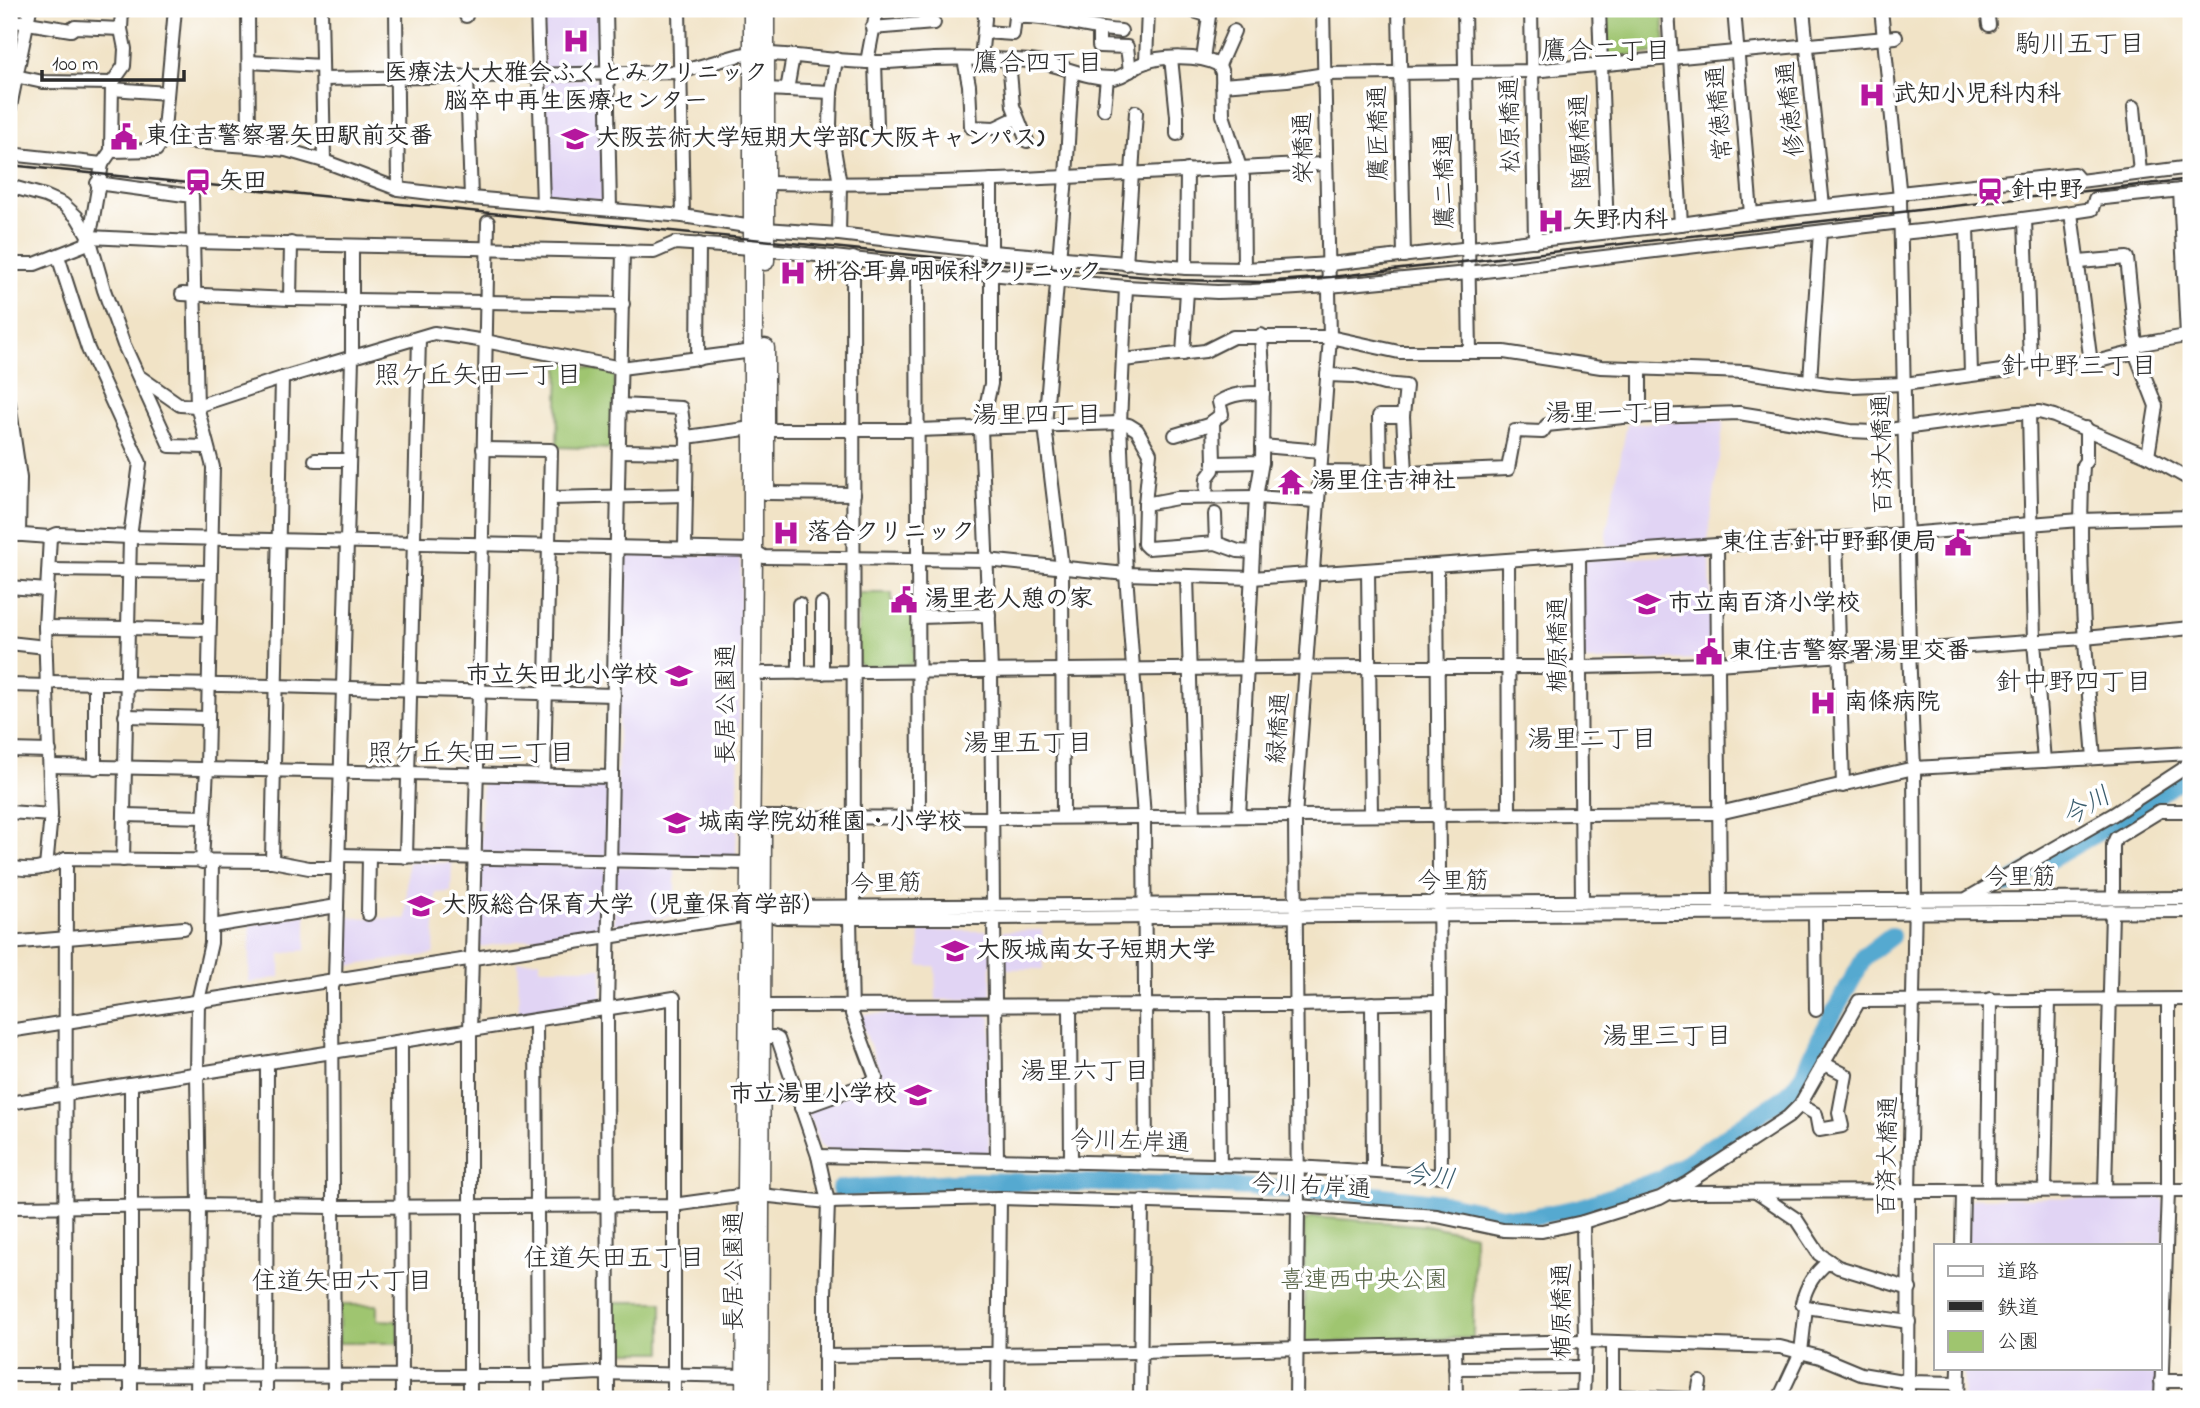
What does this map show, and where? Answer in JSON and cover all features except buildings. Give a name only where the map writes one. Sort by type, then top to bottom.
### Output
[{"type":"highway","name":"長居公園通","points":[[753,9],[765,89],[766,183],[759,227]]},
{"type":"highway","name":"長居公園通","points":[[745,1399],[761,1037],[755,914],[749,863],[759,553],[759,53],[765,9]]},
{"type":"highway","name":"長居公園通","points":[[759,249],[753,351],[765,493],[759,553],[764,673],[761,817],[755,914],[753,1195],[759,1399]]},
{"type":"street","points":[[9,112],[30,9]]},
{"type":"street","points":[[9,264],[35,264],[86,244],[102,164],[111,151],[112,86],[124,66],[122,9]]},
{"type":"street","points":[[111,151],[156,150],[163,140],[175,9]]},
{"type":"street","points":[[248,9],[249,146]]},
{"type":"street","points":[[321,9],[324,160]]},
{"type":"street","points":[[396,9],[398,189]]},
{"type":"street","points":[[537,9],[543,205]]},
{"type":"street","points":[[606,9],[610,209]]},
{"type":"street","points":[[679,9],[683,216]]},
{"type":"street","points":[[877,9],[872,28],[871,62],[877,126]]},
{"type":"street","points":[[981,59],[984,9]]},
{"type":"street","points":[[1146,62],[1149,9]]},
{"type":"street","points":[[1188,9],[1209,16],[1203,59]]},
{"type":"street","name":"栄橋通","points":[[1323,9],[1329,286]]},
{"type":"street","name":"鷹匠橋通","points":[[1399,9],[1404,256]]},
{"type":"street","name":"鷹二橋通","points":[[1464,9],[1470,352]]},
{"type":"street","name":"松原橋通","points":[[1531,9],[1535,241]]},
{"type":"street","name":"随願橋通","points":[[1599,9],[1607,231]]},
{"type":"street","points":[[1668,9],[1681,224]]},
{"type":"street","name":"常徳橋通","points":[[1734,9],[1751,214]]},
{"type":"street","name":"修徳橋通","points":[[1803,9],[1823,206]]},
{"type":"street","name":"百済大橋通","points":[[1881,9],[1890,37],[1900,195],[1913,768],[1915,914],[1908,1399]]},
{"type":"street","points":[[1987,9],[1989,25]]},
{"type":"street","points":[[984,32],[1013,34],[1015,17],[1057,14],[1099,29],[1121,30]]},
{"type":"street","points":[[9,20],[71,30],[75,27],[121,29]]},
{"type":"street","points":[[872,28],[934,23]]},
{"type":"street","points":[[1099,29],[1099,46],[1127,47],[1130,71]]},
{"type":"street","points":[[1234,31],[1220,65],[1223,115],[1243,177],[1244,269]]},
{"type":"street","points":[[1222,85],[1325,74],[1532,71],[1890,37]]},
{"type":"street","points":[[249,62],[323,72],[397,77],[680,72],[740,55],[759,53],[871,62],[964,59],[1032,61],[1107,78],[1121,77],[1146,62],[1171,58],[1203,59],[1220,65]]},
{"type":"street","points":[[787,90],[793,56]]},
{"type":"street","points":[[1171,58],[1177,134]]},
{"type":"street","points":[[836,59],[830,125],[839,184],[839,234]]},
{"type":"street","points":[[964,59],[969,85],[971,127],[995,128],[1016,118]]},
{"type":"street","points":[[1009,60],[1010,87],[1016,118],[1027,141]]},
{"type":"street","points":[[1063,816],[1062,568],[1045,426],[1072,72]]},
{"type":"street","points":[[15,76],[43,82],[112,86],[167,93]]},
{"type":"street","points":[[467,76],[471,198]]},
{"type":"street","points":[[1104,109],[1107,78]]},
{"type":"street","points":[[765,89],[831,92]]},
{"type":"street","points":[[2134,107],[2140,173]]},
{"type":"street","points":[[1126,264],[1136,112]]},
{"type":"street","points":[[163,140],[286,150],[324,160],[398,189],[471,198],[683,216],[759,227],[992,252],[1126,264],[1244,269],[1327,265],[1681,224],[2074,174],[2080,181],[2191,166]]},
{"type":"street","points":[[9,154],[102,164]]},
{"type":"street","points":[[766,183],[991,180],[1326,163]]},
{"type":"street","points":[[1186,268],[1187,170]]},
{"type":"street","points":[[991,180],[991,384],[981,429],[991,671],[997,1160]]},
{"type":"street","points":[[97,183],[192,196],[194,242],[188,295],[197,407],[213,467],[204,817],[212,926],[211,943],[198,1001],[200,1205],[197,1399]]},
{"type":"street","points":[[9,186],[63,204],[77,217],[89,237],[116,323],[170,446],[207,447]]},
{"type":"street","points":[[89,237],[194,242],[654,252],[675,243],[699,244],[1126,287],[1252,291],[1468,273],[1819,232],[1968,226],[2092,209],[2095,198],[2186,190],[2189,335],[2135,348],[2091,363],[2029,360],[2009,370],[1904,384],[1852,386],[1746,372],[1601,367],[1504,352],[1399,352],[1330,337],[1261,335],[1233,337],[1205,351],[1123,360]]},
{"type":"street","points":[[2071,213],[2091,363]]},
{"type":"street","points":[[2025,219],[2029,360]]},
{"type":"street","points":[[470,1399],[470,1031],[488,222]]},
{"type":"street","points":[[1968,226],[1971,374]]},
{"type":"street","points":[[1810,382],[1819,232]]},
{"type":"street","points":[[290,299],[291,244]]},
{"type":"street","points":[[698,359],[699,244]]},
{"type":"street","points":[[334,1399],[332,987],[335,979],[339,862],[352,358],[352,246]]},
{"type":"street","points":[[608,1399],[607,1009],[623,251]]},
{"type":"street","points":[[58,256],[88,349],[140,463],[130,537],[123,860]]},
{"type":"street","points":[[801,1108],[873,1082],[876,1078],[852,1014],[853,258]]},
{"type":"street","points":[[2079,262],[2127,258],[2135,348],[2156,406],[2148,456]]},
{"type":"street","points":[[917,265],[919,818]]},
{"type":"street","name":"緑橋通","points":[[1298,1206],[1295,817],[1330,337],[1329,286]]},
{"type":"street","points":[[1126,287],[1120,423],[1126,574],[1144,817],[1146,1164]]},
{"type":"street","points":[[1183,354],[1187,290]]},
{"type":"street","points":[[188,295],[623,304]]},
{"type":"street","points":[[141,377],[180,405],[197,407],[282,378],[434,333],[621,369],[753,351]]},
{"type":"street","points":[[1239,816],[1256,497],[1262,463],[1261,335]]},
{"type":"street","points":[[406,856],[419,338]]},
{"type":"street","points":[[1640,369],[1640,417]]},
{"type":"street","points":[[1327,375],[1354,376],[1384,384],[1406,386],[1406,473]]},
{"type":"street","points":[[272,861],[282,378]]},
{"type":"street","points":[[1175,435],[1208,425],[1222,414],[1219,402],[1225,398],[1263,393]]},
{"type":"street","points":[[9,403],[14,478],[14,535],[50,537],[57,534],[685,548],[854,559],[986,559],[1126,574],[1252,578],[2080,520],[2191,517]]},
{"type":"street","points":[[620,405],[681,408],[687,437],[685,548]]},
{"type":"street","points":[[2029,412],[2034,642],[2043,761]]},
{"type":"street","points":[[1319,472],[1406,473],[1508,469],[1515,431],[1542,432],[1547,425],[1561,422],[1739,413],[1850,431],[1873,432],[2039,412],[2086,428],[2148,456],[2191,480]]},
{"type":"street","points":[[1380,473],[1379,416],[1404,416]]},
{"type":"street","points":[[1206,496],[1207,478],[1214,463],[1213,421]]},
{"type":"street","points":[[687,437],[759,429],[981,429],[1120,423],[1137,430],[1150,453],[1144,544],[1148,548],[1216,543],[1238,551],[1253,552]]},
{"type":"street","points":[[2086,428],[2086,461],[2083,465],[2080,520],[2084,638],[2094,758]]},
{"type":"street","points":[[1262,446],[1321,451]]},
{"type":"street","points":[[483,449],[551,450],[544,776]]},
{"type":"street","points":[[619,451],[687,452]]},
{"type":"street","points":[[315,460],[349,460]]},
{"type":"street","points":[[1214,463],[1262,463]]},
{"type":"street","points":[[765,493],[854,494]]},
{"type":"street","points":[[551,499],[686,495]]},
{"type":"street","points":[[1145,505],[1177,498],[1206,496],[1317,501]]},
{"type":"street","points":[[1215,514],[1216,543]]},
{"type":"street","points":[[46,867],[51,815],[45,627],[50,537]]},
{"type":"street","points":[[1836,538],[1843,786]]},
{"type":"street","points":[[1717,545],[1720,908]]},
{"type":"street","name":"楯原橋通","points":[[1579,555],[1582,902]]},
{"type":"street","points":[[1508,561],[1509,815]]},
{"type":"street","points":[[761,1006],[994,1007],[1440,1002],[1437,565]]},
{"type":"street","points":[[48,570],[210,572]]},
{"type":"street","points":[[1368,570],[1371,815]]},
{"type":"street","points":[[1187,576],[1194,816]]},
{"type":"street","points":[[9,587],[47,590]]},
{"type":"street","points":[[799,604],[799,673]]},
{"type":"street","points":[[822,604],[822,673]]},
{"type":"street","points":[[919,617],[989,615]]},
{"type":"street","points":[[45,627],[209,630]]},
{"type":"street","points":[[764,673],[1717,664],[2191,628]]},
{"type":"street","points":[[9,643],[46,647]]},
{"type":"street","points":[[95,683],[95,768]]},
{"type":"street","points":[[9,685],[126,683],[614,695]]},
{"type":"street","points":[[125,716],[208,718]]},
{"type":"street","points":[[9,750],[50,751]]},
{"type":"street","points":[[761,817],[1295,817],[1719,813],[1913,768],[2191,755]]},
{"type":"street","points":[[1965,899],[2114,814],[2183,769],[2191,755]]},
{"type":"street","points":[[50,766],[612,777]]},
{"type":"street","points":[[9,811],[51,815]]},
{"type":"street","points":[[2105,1190],[2113,845],[2116,838],[2160,811],[2191,811]]},
{"type":"street","points":[[124,815],[204,817]]},
{"type":"street","points":[[9,867],[29,871],[66,859],[272,861],[309,868],[369,856],[749,863]]},
{"type":"street","points":[[368,914],[369,856]]},
{"type":"street","points":[[65,1399],[66,859]]},
{"type":"street","name":"今里筋","points":[[1438,909],[1582,902],[1815,915],[1915,914],[2191,898]]},
{"type":"street","name":"今里筋","points":[[9,1031],[755,914],[777,907],[852,913],[1720,908],[1965,899],[2112,904],[2191,911]]},
{"type":"street","points":[[212,926],[337,906]]},
{"type":"street","points":[[1815,915],[1816,1010]]},
{"type":"street","points":[[9,943],[184,928]]},
{"type":"street","points":[[9,1103],[674,998],[674,1399]]},
{"type":"street","points":[[1988,1191],[1990,999]]},
{"type":"street","points":[[1913,1001],[2191,999]]},
{"type":"street","points":[[2045,1190],[2049,1000]]},
{"type":"street","points":[[2162,1354],[2168,1190],[2168,1000]]},
{"type":"street","name":"今川右岸通","points":[[9,1207],[673,1205],[753,1195],[828,1202],[1000,1198],[1298,1206],[1437,1216],[1503,1230],[1542,1231],[1583,1222],[1660,1198],[1686,1183],[1788,1117],[1800,1105],[1859,1001],[1913,1001]]},
{"type":"street","name":"今川左岸通","points":[[818,1156],[1373,1170],[1441,1176],[1440,1002]]},
{"type":"street","points":[[1372,1003],[1373,1170]]},
{"type":"street","points":[[1218,1005],[1220,1166]]},
{"type":"street","points":[[1070,1006],[1071,1162]]},
{"type":"street","points":[[537,1020],[538,1399]]},
{"type":"street","points":[[761,1037],[778,1039],[818,1156],[828,1202],[825,1399]]},
{"type":"street","points":[[401,1042],[402,1399]]},
{"type":"street","points":[[266,1399],[267,1063]]},
{"type":"street","points":[[1800,1105],[1816,1114],[1819,1130],[1842,1126],[1839,1113],[1846,1075],[1824,1063]]},
{"type":"street","points":[[131,1084],[131,1399]]},
{"type":"street","points":[[1660,1198],[1689,1192],[2191,1190]]},
{"type":"street","points":[[1962,1244],[1963,1191]]},
{"type":"street","points":[[1756,1192],[1796,1219],[1819,1254],[1838,1267],[1910,1289]]},
{"type":"street","points":[[998,1399],[1000,1198]]},
{"type":"street","points":[[1140,1399],[1142,1201]]},
{"type":"street","points":[[1296,1399],[1298,1206]]},
{"type":"street","name":"楯原橋通","points":[[1583,1222],[1583,1398]]},
{"type":"street","points":[[1829,1261],[1813,1275],[1806,1286],[1802,1303],[1806,1307],[1909,1322]]},
{"type":"street","points":[[1779,1399],[1801,1352],[1806,1307]]},
{"type":"street","points":[[824,1356],[1140,1352],[1585,1341],[1780,1347],[1820,1357],[1861,1374],[1908,1382],[1958,1383]]},
{"type":"street","points":[[1613,1342],[1613,1397],[1696,1399],[1700,1382]]},
{"type":"street","points":[[1455,1345],[1456,1399]]},
{"type":"street","points":[[1455,1368],[1584,1367]]},
{"type":"street","points":[[1958,1399],[1959,1370]]},
{"type":"street","points":[[2161,1370],[2161,1399]]},
{"type":"street","points":[[9,1375],[538,1376],[608,1373],[745,1376]]},
{"type":"street","points":[[2161,1381],[2191,1381]]},
{"type":"street","points":[[1523,1399],[1583,1398]]},
{"type":"shaded area","name":"大阪芸術大学短期大学部(大阪キャンパス)","points":[[542,9],[604,9],[605,69],[544,70]]},
{"type":"shaded area","name":"大阪芸術大学短期大学部(大阪キャンパス)","points":[[600,78],[605,82],[607,201],[551,200],[546,196],[544,82],[548,79]]},
{"type":"shaded area","name":"市立南百済小学校","points":[[1724,420],[1708,541],[1607,548],[1606,533],[1627,424]]},
{"type":"shaded area","name":"市立矢田北小学校","points":[[623,553],[738,556],[741,559],[738,795],[736,855],[732,859],[620,855],[616,852]]},
{"type":"shaded area","name":"市立南百済小学校","points":[[1710,554],[1712,645],[1704,646],[1705,659],[1587,661],[1583,655],[1584,562]]},
{"type":"shaded area","points":[[486,779],[606,782],[607,853],[604,856],[485,854],[480,850],[482,784]]},
{"type":"shaded area","name":"大阪総合保育大学（児童保育学部）","points":[[408,862],[452,863],[451,892],[436,893],[434,954],[340,967],[341,917],[406,919]]},
{"type":"shaded area","points":[[483,863],[602,866],[606,869],[605,927],[479,947],[480,866]]},
{"type":"shaded area","points":[[615,868],[675,868],[675,915],[618,926],[614,923]]},
{"type":"shaded area","points":[[306,913],[306,950],[280,954],[280,977],[249,983],[250,925]]},
{"type":"shaded area","name":"大阪城南女子短期大学","points":[[1042,930],[1043,969],[1001,969],[1003,931]]},
{"type":"shaded area","name":"大阪城南女子短期大学","points":[[920,931],[986,931],[991,936],[991,995],[987,999],[936,1000],[935,966],[919,966]]},
{"type":"shaded area","name":"大阪総合保育大学（児童保育学部）","points":[[540,960],[540,968],[602,968],[602,1006],[519,1018],[518,962]]},
{"type":"shaded area","name":"市立湯里小学校","points":[[865,1014],[986,1014],[991,1018],[989,1152],[985,1157],[831,1150],[820,1145],[808,1115],[813,1107],[881,1082],[881,1074],[860,1019]]},
{"type":"shaded area","points":[[2161,1197],[2164,1200],[2162,1300],[2162,1244],[1966,1244],[1967,1203],[1974,1198]]},
{"type":"shaded area","points":[[1964,1370],[2161,1370],[2160,1399],[1963,1399]]},
{"type":"green space","points":[[1604,9],[1663,9],[1665,48],[1662,52],[1610,57],[1604,51]]},
{"type":"green space","points":[[559,362],[615,373],[614,449],[557,447]]},
{"type":"green space","points":[[858,593],[892,593],[892,613],[914,614],[914,661],[910,665],[862,666],[858,662]]},
{"type":"green space","name":"喜連西中央公園","points":[[1313,1217],[1432,1226],[1474,1235],[1473,1338],[1304,1343],[1304,1221]]},
{"type":"green space","points":[[612,1302],[662,1302],[662,1352],[612,1352]]},
{"type":"green space","points":[[339,1305],[377,1305],[377,1320],[398,1321],[398,1343],[339,1343]]},
{"type":"waterway","name":"今川","points":[[2007,884],[2130,814],[2191,772]]},
{"type":"waterway","name":"今川","points":[[840,1189],[973,1181],[1212,1185],[1356,1193],[1443,1203],[1502,1216],[1525,1218],[1579,1208],[1664,1178],[1788,1095],[1803,1075],[1865,956],[1891,936]]},
{"type":"railway","points":[[9,165],[1003,264],[1181,280],[1263,282],[1331,277],[2191,179]]},
{"type":"place","name":"医療法人大雅会ふくとみクリニック 脳卒中再生医療センター","points":[[576,41]]},
{"type":"place","name":"武知小児科内科","points":[[1872,95]]},
{"type":"place","name":"東住吉警察署矢田駅前交番","points":[[124,137]]},
{"type":"place","name":"大阪芸術大学短期大学部(大阪キャンパス)","points":[[575,139]]},
{"type":"place","name":"矢田","points":[[198,182]]},
{"type":"place","name":"針中野","points":[[1990,191]]},
{"type":"place","name":"矢野内科","points":[[1551,221]]},
{"type":"place","name":"枡谷耳鼻咽喉科クリニック","points":[[793,273]]},
{"type":"place","name":"湯里住吉神社","points":[[1291,482]]},
{"type":"place","name":"落合クリニック","points":[[786,533]]},
{"type":"place","name":"東住吉針中野郵便局","points":[[1958,543]]},
{"type":"place","name":"湯里老人憩の家","points":[[904,600]]},
{"type":"place","name":"市立南百済小学校","points":[[1647,604]]},
{"type":"place","name":"東住吉警察署湯里交番","points":[[1709,652]]},
{"type":"place","name":"市立矢田北小学校","points":[[679,676]]},
{"type":"place","name":"南條病院","points":[[1823,703]]},
{"type":"place","name":"城南学院幼稚園・小学校","points":[[677,823]]},
{"type":"place","name":"大阪総合保育大学（児童保育学部）","points":[[421,906]]},
{"type":"place","name":"大阪城南女子短期大学","points":[[955,951]]},
{"type":"place","name":"市立湯里小学校","points":[[918,1095]]},
{"type":"district","name":"駒川五丁目","points":[[2080,46]]},
{"type":"district","name":"鷹合二丁目","points":[[1606,53]]},
{"type":"district","name":"鷹合四丁目","points":[[1038,65]]},
{"type":"district","name":"針中野三丁目","points":[[2079,368]]},
{"type":"district","name":"照ケ丘矢田一丁目","points":[[478,377]]},
{"type":"district","name":"湯里一丁目","points":[[1610,415]]},
{"type":"district","name":"湯里四丁目","points":[[1037,417]]},
{"type":"district","name":"針中野四丁目","points":[[2074,684]]},
{"type":"district","name":"湯里二丁目","points":[[1592,741]]},
{"type":"district","name":"湯里五丁目","points":[[1028,745]]},
{"type":"district","name":"照ケ丘矢田二丁目","points":[[471,755]]},
{"type":"district","name":"湯里三丁目","points":[[1667,1038]]},
{"type":"district","name":"湯里六丁目","points":[[1085,1073]]},
{"type":"district","name":"住道矢田五丁目","points":[[614,1260]]},
{"type":"district","name":"住道矢田六丁目","points":[[342,1283]]}]
